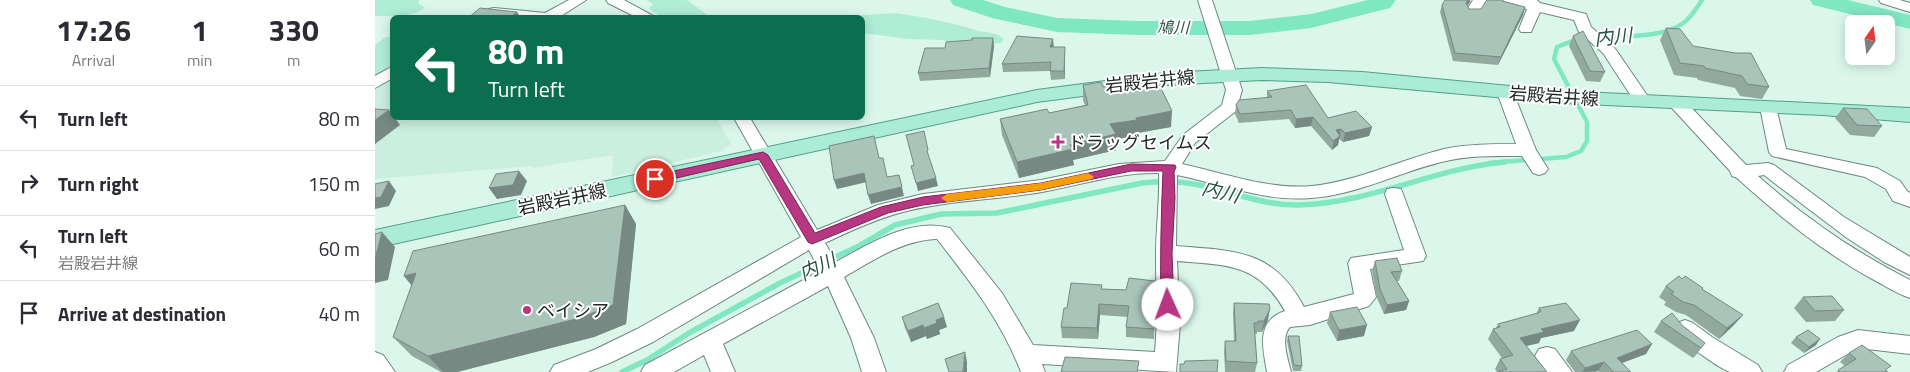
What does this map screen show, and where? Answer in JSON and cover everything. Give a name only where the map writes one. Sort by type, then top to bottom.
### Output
[{"type":"main road","name":"岩殿岩井線","points":[[375,239],[1037,96],[1113,83],[1181,77],[1229,74],[1326,76],[1563,97],[1768,107],[1906,118]]},
{"type":"street","points":[[489,14],[505,0]]},
{"type":"street","points":[[552,15],[579,0]]},
{"type":"street","points":[[613,0],[642,15]]},
{"type":"street","points":[[1507,0],[1533,4],[1581,17],[1584,29],[1609,50],[1643,101]]},
{"type":"street","points":[[1887,0],[1910,8]]},
{"type":"street","points":[[1526,29],[1533,4]]},
{"type":"street","points":[[653,372],[877,249],[903,238],[932,231],[943,233],[989,292],[1029,363],[1164,367],[1169,324],[1166,253],[1169,175],[1179,150],[1189,139],[1230,107],[1234,90],[1207,5]]},
{"type":"street","points":[[489,14],[504,15]]},
{"type":"street","points":[[375,83],[390,73]]},
{"type":"street","points":[[1505,92],[1527,150],[1539,169]]},
{"type":"street","points":[[1677,103],[1739,172],[1793,216],[1852,257],[1910,290]]},
{"type":"street","points":[[1768,107],[1778,152]]},
{"type":"street","points":[[743,120],[832,274],[865,342],[874,372]]},
{"type":"street","points":[[562,372],[588,363],[633,342],[812,239],[886,210],[923,201],[1041,186],[1131,168],[1291,192],[1312,192],[1335,188],[1447,155],[1527,150]]},
{"type":"street","points":[[1768,169],[1770,161],[1778,152]]},
{"type":"street","points":[[1778,152],[1870,172],[1893,185],[1900,196],[1910,200]]},
{"type":"street","points":[[1739,172],[1768,169],[1817,209],[1847,230],[1910,267]]},
{"type":"street","points":[[1279,372],[1275,337],[1276,329],[1283,321],[1298,316],[1310,316],[1361,300],[1365,297],[1358,263],[1417,256],[1394,194]]},
{"type":"street","points":[[1166,253],[1227,260],[1257,267],[1271,277],[1280,287],[1292,303],[1298,316]]},
{"type":"street","points":[[1677,324],[1704,344],[1751,372]]},
{"type":"street","points":[[1796,372],[1846,343],[1858,339],[1910,345]]},
{"type":"street","points":[[710,341],[723,372]]},
{"type":"street","points":[[375,362],[383,372]]},
{"type":"shaded area","points":[[375,0],[419,0],[419,4],[425,8],[407,15],[375,16]]},
{"type":"shaded area","points":[[647,0],[687,0],[707,15],[659,15],[649,9],[653,4]]},
{"type":"shaded area","points":[[895,13],[927,18],[995,34],[1004,39],[1001,43],[971,45],[951,44],[943,40],[908,39],[865,33],[865,15]]},
{"type":"shaded area","points":[[390,36],[390,66],[375,79],[375,45],[384,38]]},
{"type":"shaded area","points":[[390,75],[390,120],[717,120],[731,144],[721,151],[612,177],[613,155],[532,168],[532,166],[375,179],[375,86]]},
{"type":"building","points":[[1445,0],[1468,0],[1466,3],[1469,9],[1481,9],[1487,0],[1503,0],[1525,7],[1501,57],[1455,53],[1442,5]]},
{"type":"building","points":[[480,8],[517,12],[513,15],[472,15]]},
{"type":"building","points":[[1666,28],[1680,29],[1693,46],[1735,53],[1751,53],[1769,87],[1747,84],[1742,76],[1705,68],[1704,66],[1680,63]]},
{"type":"building","points":[[1583,31],[1605,72],[1590,71],[1573,36]]},
{"type":"building","points":[[1017,36],[1053,39],[1050,47],[1065,47],[1064,71],[1050,71],[1051,62],[1002,64]]},
{"type":"building","points":[[972,38],[993,38],[989,68],[918,73],[925,48],[945,48],[946,42],[972,40]]},
{"type":"building","points":[[1157,80],[1172,111],[1136,118],[1137,120],[1110,124],[1116,134],[1070,145],[1073,149],[1017,162],[1000,119],[1047,109],[1049,113],[1088,105],[1083,85],[1101,82],[1103,87]]},
{"type":"building","points":[[1306,85],[1328,118],[1356,111],[1372,127],[1345,133],[1341,129],[1336,130],[1340,136],[1333,141],[1313,117],[1296,119],[1291,110],[1240,114],[1236,105],[1239,100],[1272,97],[1267,91]]},
{"type":"building","points":[[1843,108],[1867,109],[1882,126],[1857,125]]},
{"type":"building","points":[[375,109],[389,110],[375,120]]},
{"type":"building","points":[[924,131],[927,151],[936,178],[916,183],[911,166],[914,165],[906,135]]},
{"type":"building","points":[[874,136],[879,158],[883,158],[887,177],[899,175],[902,187],[868,195],[864,173],[834,180],[829,146]]},
{"type":"building","points":[[519,171],[513,185],[489,188],[496,174]]},
{"type":"building","points":[[389,181],[381,197],[375,198],[375,184]]},
{"type":"building","name":"ベイシア","points":[[625,205],[613,305],[580,318],[428,356],[393,337],[416,273],[404,276],[413,251]]},
{"type":"building","points":[[382,232],[375,259],[375,234]]},
{"type":"building","points":[[1397,258],[1402,271],[1391,272],[1409,301],[1387,305],[1380,289],[1375,261]]},
{"type":"building","points":[[1679,276],[1682,279],[1685,276],[1743,315],[1727,328],[1694,305],[1683,302],[1671,294],[1674,292],[1666,286]]},
{"type":"building","points":[[1129,278],[1155,281],[1154,329],[1126,327],[1129,306],[1099,304],[1097,328],[1061,327],[1064,308],[1067,308],[1071,283],[1102,285],[1101,289],[1126,290]]},
{"type":"building","points":[[1832,296],[1844,310],[1815,311],[1803,297]]},
{"type":"building","points":[[938,303],[944,317],[936,320],[937,323],[924,328],[923,325],[908,331],[902,317]]},
{"type":"building","points":[[1234,303],[1269,304],[1270,309],[1264,321],[1254,323],[1257,363],[1226,361],[1225,341],[1236,341]]},
{"type":"building","points":[[1566,303],[1580,320],[1541,329],[1544,332],[1520,338],[1547,372],[1497,372],[1507,369],[1500,359],[1513,355],[1493,329],[1500,327],[1498,324],[1538,313],[1541,311],[1539,308]]},
{"type":"building","points":[[1357,307],[1367,325],[1339,330],[1330,312]]},
{"type":"building","points":[[1672,313],[1683,326],[1705,343],[1701,348],[1661,321]]},
{"type":"building","points":[[1637,330],[1652,344],[1617,358],[1631,372],[1614,372],[1604,362],[1585,368],[1571,351]]},
{"type":"building","points":[[1808,330],[1820,339],[1809,347],[1796,337]]},
{"type":"building","points":[[1288,336],[1299,336],[1302,366],[1294,365]]},
{"type":"building","points":[[1862,345],[1891,366],[1885,370],[1888,372],[1840,372],[1838,370],[1856,359],[1849,353]]},
{"type":"building","points":[[965,352],[963,372],[949,372],[945,359]]},
{"type":"building","points":[[1065,357],[1139,361],[1137,372],[1061,372]]},
{"type":"building","points":[[1218,360],[1217,372],[1180,372],[1180,364],[1184,364],[1185,361]]},
{"type":"waterway","name":"鳩川","points":[[961,0],[1000,13],[1057,25],[1137,28],[1250,28],[1311,21],[1382,3],[1385,0]]},
{"type":"waterway","name":"内川","points":[[1598,38],[1641,36],[1674,29],[1688,19],[1702,0]]},
{"type":"waterway","name":"鳩川","points":[[1821,0],[1910,22]]},
{"type":"waterway","name":"内川","points":[[1489,163],[1566,157],[1581,151],[1587,141],[1587,122],[1554,59],[1557,47],[1575,40]]},
{"type":"waterway","name":"内川","points":[[622,372],[647,360],[689,333],[780,283],[859,246],[895,225],[941,214],[997,213],[1142,183],[1163,182],[1199,185],[1249,198],[1287,205],[1326,203],[1378,192],[1479,165],[1505,162]]},
{"type":"slow traffic","points":[[947,198],[1041,186],[1088,177]]},
{"type":"place","name":"ドラッグセイムス","points":[[1058,142]]},
{"type":"place","name":"ベイシア","points":[[527,310]]},
{"type":"route","points":[[655,179],[763,155],[812,239],[886,210],[923,201],[1041,186],[1131,168],[1149,166],[1171,167],[1169,172],[1166,253],[1168,305]]}]
